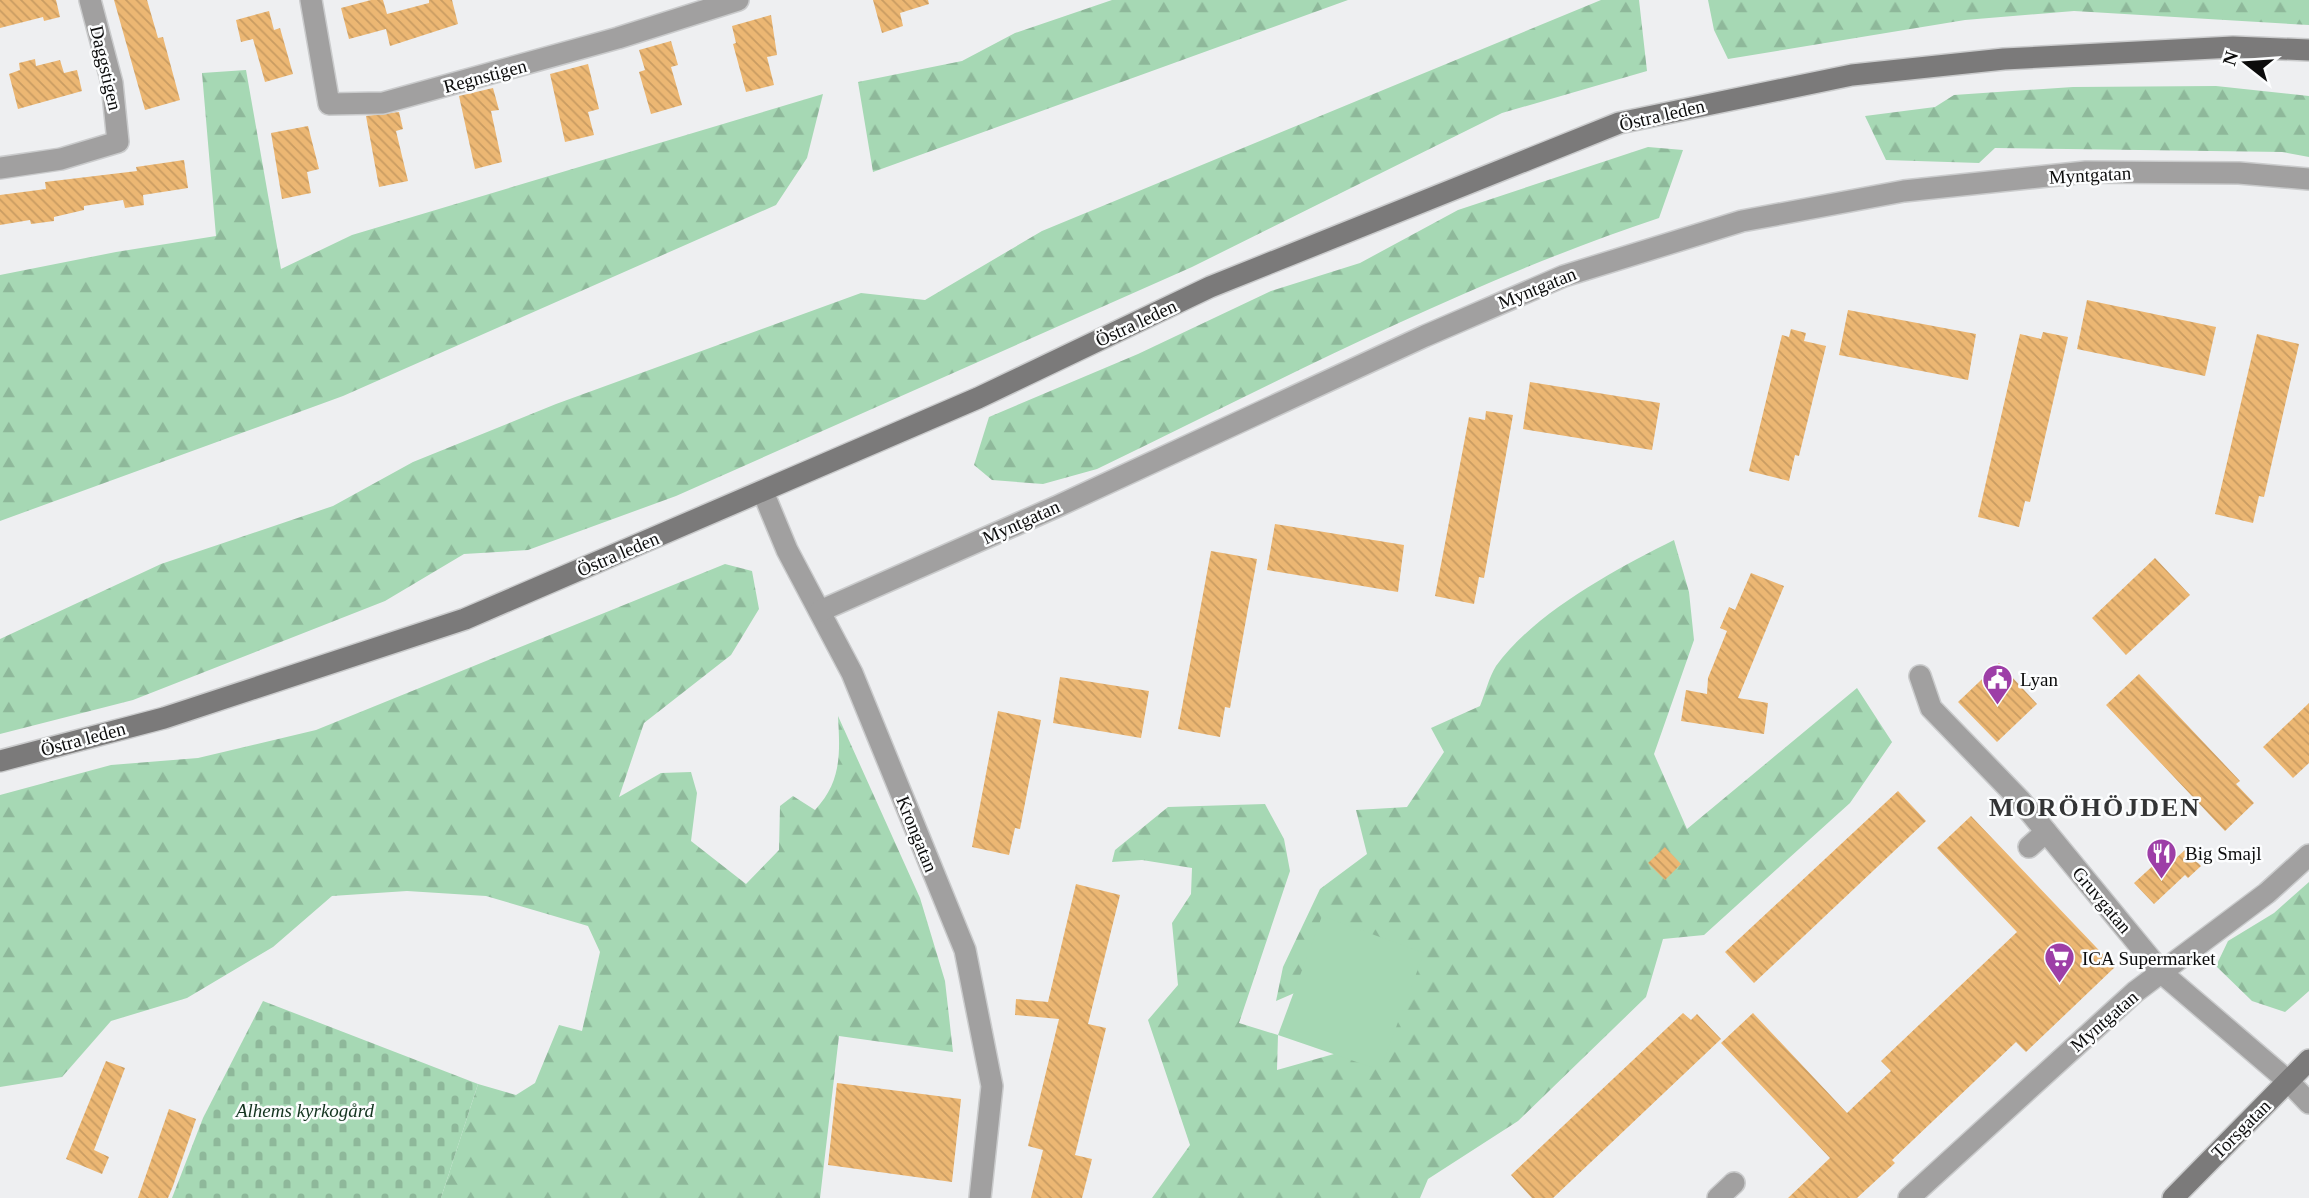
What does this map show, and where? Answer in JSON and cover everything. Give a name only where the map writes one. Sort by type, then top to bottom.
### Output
[{"type":"street","name":"Daggstigen","points":[[0,168],[61,159],[118,142],[112,83],[90,0]]},
{"type":"street","name":"Regnstigen","points":[[310,0],[329,104],[383,103],[555,56],[738,0]]},
{"type":"street","name":"Östra leden","points":[[0,761],[164,718],[465,619],[978,398],[1210,287],[1619,123],[1852,75],[1976,61],[2232,47],[2309,50]]},
{"type":"street","name":"Myntgatan","points":[[820,611],[1058,506],[1424,336],[1564,276],[1742,221],[1904,191],[2086,172],[2239,173],[2309,179]]},
{"type":"street","name":"Krongatan","points":[[763,492],[787,550],[852,673],[965,950],[992,1086],[980,1198]]},
{"type":"street","name":"Gruvgatan","points":[[1920,676],[1931,708],[2046,832],[2163,974],[2288,1081],[2309,1103]]},
{"type":"street","points":[[2029,847],[2046,832]]},
{"type":"street","name":"Myntgatan","points":[[1909,1198],[2135,992],[2163,974],[2267,893],[2309,855]]},
{"type":"street","name":"Torsgatan","points":[[2172,1198],[2309,1060]]},
{"type":"street","points":[[1718,1198],[1734,1183]]},
{"type":"green space","points":[[1112,0],[1348,0],[873,172],[858,82],[962,61],[1015,33]]},
{"type":"green space","points":[[1601,0],[1639,0],[1647,71],[1502,113],[1192,267],[676,496],[528,550],[464,554],[385,601],[133,700],[0,734],[0,639],[161,564],[333,506],[413,462],[556,404],[861,293],[925,300],[1042,231]]},
{"type":"green space","points":[[1708,0],[2309,0],[2309,25],[2074,11],[1965,20],[1728,59],[1714,30]]},
{"type":"green space","points":[[246,70],[281,269],[352,235],[823,94],[807,158],[776,205],[343,396],[0,521],[0,275],[216,236],[202,73]]},
{"type":"green space","points":[[2216,86],[2309,96],[2309,157],[2282,152],[1995,148],[1979,163],[1886,160],[1865,116],[1935,107],[1954,95],[2073,87]]},
{"type":"green space","points":[[1648,147],[1683,150],[1659,218],[1515,272],[1444,303],[1097,469],[1043,484],[992,480],[974,465],[989,417],[1138,354],[1271,291],[1360,263],[1458,210]]},
{"type":"green space","points":[[1674,540],[1689,592],[1694,640],[1654,754],[1687,829],[1857,688],[1892,742],[1850,803],[1704,935],[1663,939],[1646,997],[1518,1121],[1428,1179],[1420,1198],[1152,1198],[1190,1145],[1148,1020],[1178,985],[1172,923],[1191,894],[1192,868],[1142,860],[1112,862],[1115,850],[1168,807],[1265,804],[1284,839],[1290,871],[1239,1023],[1278,1035],[1277,1070],[1334,1054],[1313,985],[1276,1001],[1283,967],[1320,889],[1367,854],[1356,810],[1407,807],[1444,752],[1431,728],[1480,706],[1496,666],[1512,647],[1554,610],[1578,594],[1627,564]]},
{"type":"green space","points":[[725,564],[752,571],[759,609],[731,655],[644,723],[619,797],[661,773],[691,772],[697,793],[691,841],[746,884],[779,850],[780,806],[793,796],[815,810],[824,799],[835,777],[837,766],[838,716],[920,898],[945,981],[953,1052],[839,1036],[820,1198],[441,1198],[478,1084],[516,1095],[535,1083],[559,1025],[582,1031],[600,952],[588,926],[486,896],[407,891],[332,896],[273,947],[187,998],[111,1021],[62,1077],[0,1087],[0,795],[111,765],[198,758],[316,730]]},
{"type":"green space","points":[[2309,882],[2309,991],[2285,1012],[2252,1001],[2216,966],[2228,941],[2274,913]]},
{"type":"green space","points":[[1322,916],[1424,953],[1380,1070],[1278,1035]]},
{"type":"green space","name":"Alhems kyrkogård","points":[[263,1001],[478,1084],[441,1198],[172,1198],[203,1118]]},
{"type":"building","points":[[0,0],[56,0],[60,17],[44,21],[43,17],[0,28]]},
{"type":"building","points":[[114,0],[147,0],[158,38],[163,37],[180,100],[145,110]]},
{"type":"building","points":[[371,0],[383,0],[387,14],[429,3],[429,0],[452,0],[458,24],[390,46],[386,29],[349,39],[341,8]]},
{"type":"building","points":[[873,0],[928,0],[929,4],[900,13],[903,26],[882,33]]},
{"type":"building","points":[[269,11],[274,30],[280,28],[293,74],[265,82],[253,39],[241,42],[236,20]]},
{"type":"building","points":[[771,15],[777,55],[767,57],[774,85],[746,92],[733,44],[736,43],[732,26]]},
{"type":"building","points":[[671,41],[678,65],[671,67],[682,105],[651,114],[639,72],[645,70],[639,50]]},
{"type":"building","points":[[35,59],[36,66],[60,60],[64,73],[77,70],[82,91],[18,109],[9,74],[20,70],[19,63]]},
{"type":"building","points":[[588,64],[599,109],[588,112],[594,135],[565,142],[550,74]]},
{"type":"building","points":[[493,88],[499,110],[491,111],[502,162],[475,169],[459,96]]},
{"type":"building","points":[[399,112],[403,129],[396,131],[408,181],[379,187],[366,116]]},
{"type":"building","points":[[308,126],[319,169],[307,172],[311,193],[282,199],[271,133]]},
{"type":"building","points":[[184,160],[188,188],[143,195],[144,205],[125,208],[123,200],[84,206],[84,210],[54,217],[54,221],[31,224],[30,220],[0,225],[0,195],[46,189],[45,182],[137,171],[136,167]]},
{"type":"building","points":[[2087,300],[2216,327],[2205,376],[2077,349]]},
{"type":"building","points":[[1848,310],[1976,334],[1968,380],[1839,355]]},
{"type":"building","points":[[1791,329],[1806,333],[1804,341],[1826,346],[1799,456],[1795,455],[1789,481],[1749,471],[1782,335],[1789,337]]},
{"type":"building","points":[[2043,332],[2068,337],[2030,502],[2025,501],[2019,527],[1978,517],[2020,334],[2041,339]]},
{"type":"building","points":[[2257,334],[2299,344],[2264,497],[2259,496],[2253,523],[2215,514]]},
{"type":"building","points":[[1530,382],[1660,403],[1652,450],[1523,429]]},
{"type":"building","points":[[1486,411],[1513,415],[1484,578],[1479,577],[1474,604],[1435,596],[1469,417],[1485,420]]},
{"type":"building","points":[[1275,524],[1404,545],[1398,592],[1267,570]]},
{"type":"building","points":[[1211,551],[1257,559],[1230,708],[1225,707],[1220,737],[1178,729]]},
{"type":"building","points":[[2155,558],[2190,595],[2126,655],[2092,618]]},
{"type":"building","points":[[1751,573],[1784,586],[1738,698],[1768,703],[1764,734],[1681,721],[1686,690],[1707,694],[1708,678],[1727,631],[1720,628],[1729,607],[1735,610]]},
{"type":"building","points":[[1999,663],[2037,704],[1997,742],[1958,702]]},
{"type":"building","points":[[2139,674],[2240,781],[2236,784],[2254,803],[2225,831],[2106,705]]},
{"type":"building","points":[[1060,677],[1149,691],[1141,738],[1053,723]]},
{"type":"building","points":[[2309,703],[2309,763],[2293,778],[2263,747]]},
{"type":"building","points":[[998,711],[1041,720],[1020,829],[1015,828],[1009,855],[972,847]]},
{"type":"building","points":[[1898,791],[1926,821],[1754,983],[1725,952]]},
{"type":"building","points":[[1971,816],[2115,967],[2026,1052],[2016,1042],[1892,1160],[1895,1163],[1857,1198],[1788,1198],[1830,1158],[1721,1043],[1753,1013],[1847,1113],[1891,1071],[1881,1061],[2017,932],[1937,848]]},
{"type":"building","points":[[1665,847],[1681,864],[1665,880],[1648,863]]},
{"type":"building","points":[[2185,850],[2201,866],[2188,878],[2185,875],[2154,904],[2134,883],[2168,852],[2175,859]]},
{"type":"building","points":[[1076,884],[1120,895],[1088,1024],[1106,1028],[1075,1155],[1092,1159],[1082,1198],[1031,1198],[1043,1150],[1028,1146],[1059,1019],[1015,1015],[1016,999],[1048,1002]]},
{"type":"building","points":[[1683,1013],[1691,1020],[1697,1014],[1721,1039],[1553,1198],[1532,1198],[1511,1175]]},
{"type":"building","points":[[106,1061],[125,1068],[94,1150],[109,1157],[102,1174],[66,1159]]},
{"type":"building","points":[[837,1083],[961,1099],[952,1182],[828,1165]]},
{"type":"building","points":[[169,1109],[196,1119],[173,1186],[168,1198],[138,1198]]},
{"type":"place","name":"Lyan","points":[[1997,706]]},
{"type":"place","name":"Big Smajl","points":[[2162,880]]},
{"type":"place","name":"ICA Supermarket","points":[[2059,985]]},
{"type":"district","name":"MORÖHÖJDEN","points":[[2095,807]]}]
